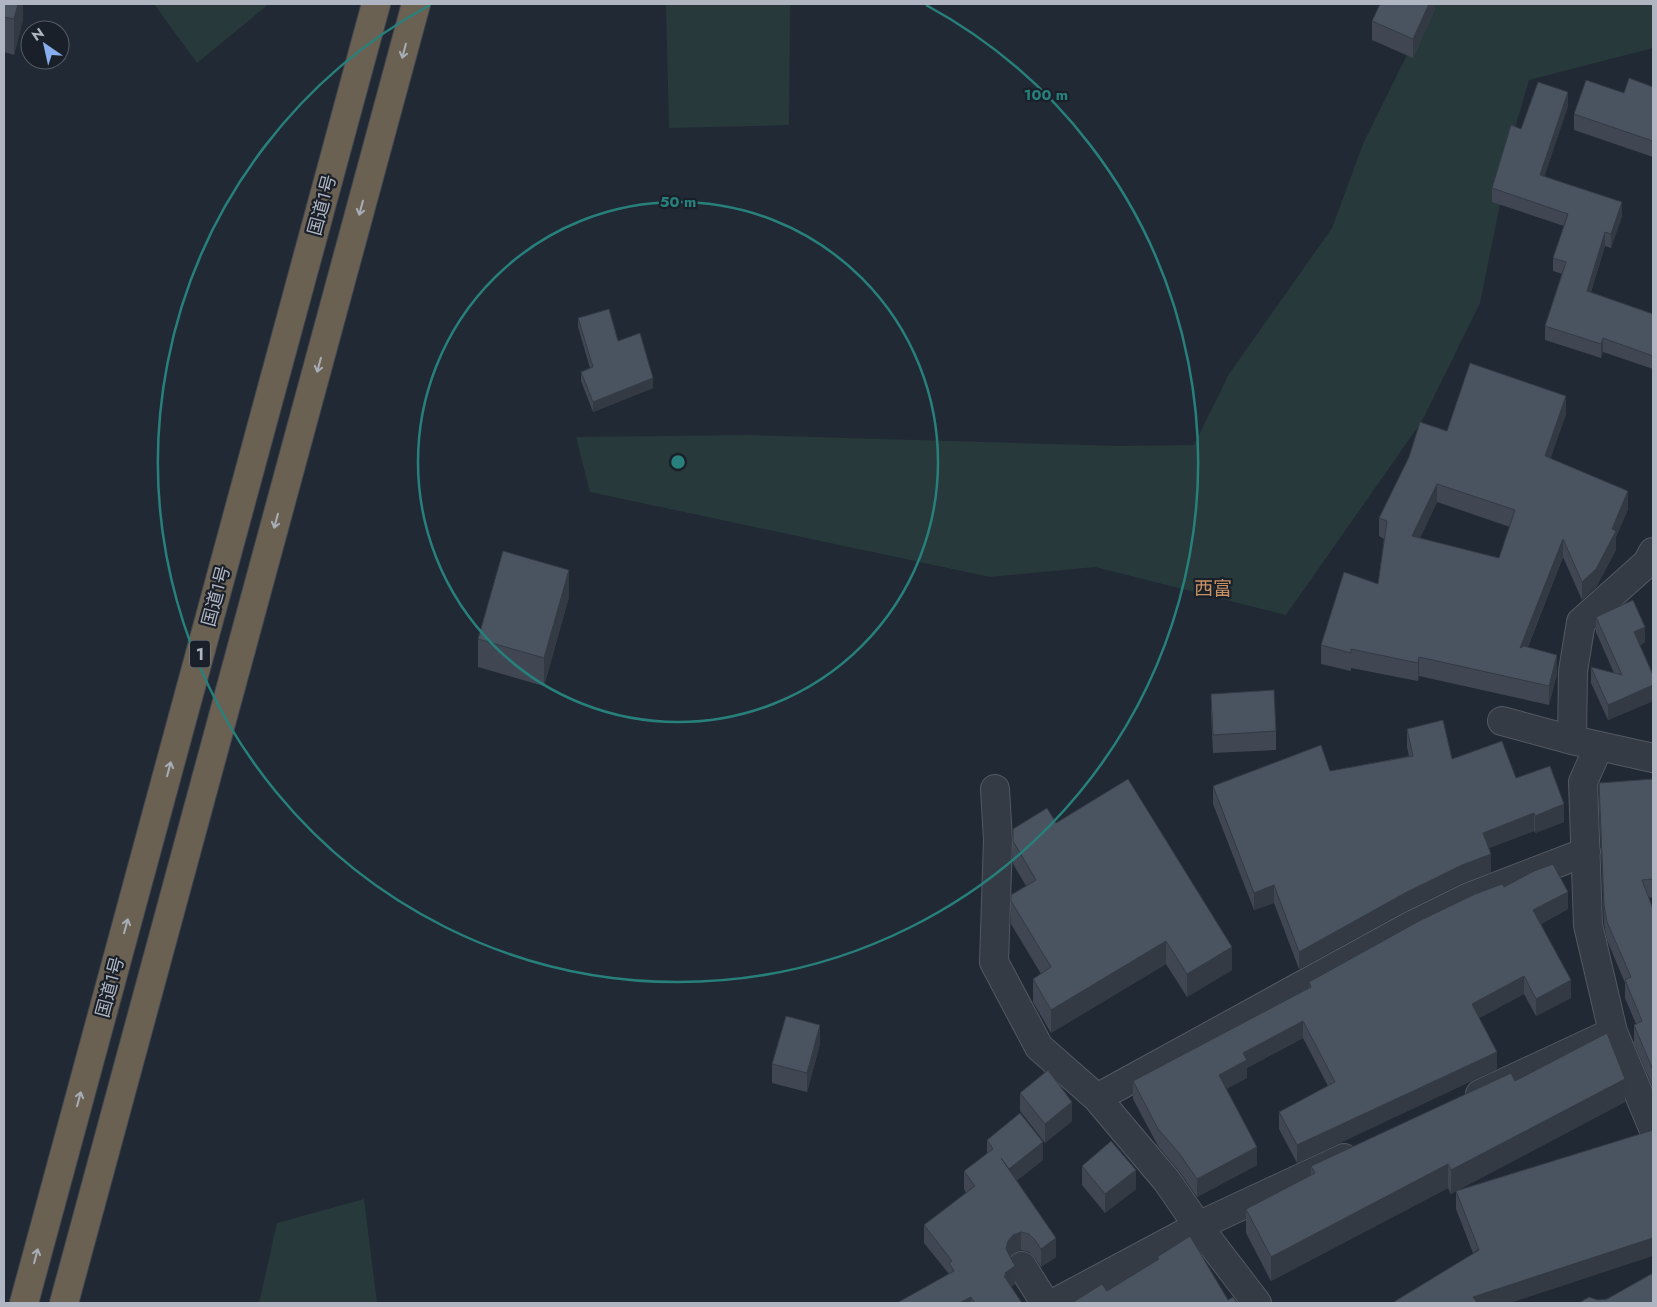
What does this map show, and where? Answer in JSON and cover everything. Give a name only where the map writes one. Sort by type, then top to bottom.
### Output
[{"type":"highway","name":"国道1号","points":[[24,1303],[376,4]]},
{"type":"highway","name":"1","points":[[64,1303],[416,4]]},
{"type":"street","points":[[1572,740],[1573,671],[1581,622],[1647,563],[1653,552]]},
{"type":"street","points":[[1502,721],[1572,740],[1653,758]]},
{"type":"street","points":[[1599,746],[1584,782],[1588,925],[1613,1032],[1653,1128]]},
{"type":"street","points":[[995,789],[998,840],[994,962],[1038,1047],[1097,1098],[1167,1181],[1198,1226],[1257,1303]]},
{"type":"street","points":[[1097,1098],[1412,925],[1469,897],[1586,852]]},
{"type":"street","points":[[1459,1104],[1613,1032]]},
{"type":"street","points":[[1054,1303],[1198,1226],[1369,1146]]},
{"type":"street","points":[[1022,1266],[1045,1303]]},
{"type":"shaded area","points":[[154,4],[269,4],[197,63]]},
{"type":"shaded area","points":[[666,4],[790,4],[789,125],[669,128]]},
{"type":"shaded area","points":[[1432,4],[1653,4],[1653,48],[1529,80],[1517,121],[1480,303],[1422,421],[1286,615],[1095,567],[990,577],[590,492],[576,437],[747,435],[1120,446],[1194,445],[1229,374],[1332,228],[1363,144]]},
{"type":"shaded area","points":[[364,1199],[377,1303],[259,1303],[277,1223]]},
{"type":"building","points":[[4,4],[18,4],[14,19],[4,17]]},
{"type":"building","points":[[1380,4],[1429,4],[1413,39],[1372,21]]},
{"type":"building","points":[[1629,78],[1653,87],[1653,141],[1574,114],[1586,80],[1624,93]]},
{"type":"building","points":[[1538,82],[1568,92],[1540,175],[1622,202],[1611,234],[1605,232],[1587,291],[1653,314],[1653,356],[1603,338],[1601,344],[1545,326],[1566,262],[1553,258],[1568,214],[1492,188],[1511,125],[1521,129]]},
{"type":"building","points":[[609,309],[618,341],[640,333],[653,378],[593,402],[581,372],[593,367],[578,318]]},
{"type":"building","points":[[1470,363],[1566,396],[1545,456],[1628,491],[1612,529],[1616,531],[1596,569],[1582,582],[1563,539],[1520,648],[1524,646],[1557,655],[1549,686],[1419,657],[1418,663],[1351,649],[1351,653],[1321,645],[1344,572],[1378,584],[1387,521],[1379,518],[1409,457],[1420,422],[1447,431]],"holes":[[[1437,484],[1515,510],[1499,558],[1412,536]]]},
{"type":"building","points":[[503,551],[569,570],[544,658],[478,639]]},
{"type":"building","points":[[1633,600],[1645,627],[1634,632],[1653,675],[1653,685],[1608,705],[1591,667],[1622,675],[1596,617]]},
{"type":"building","points":[[1274,690],[1276,731],[1213,735],[1211,694]]},
{"type":"building","points":[[1443,720],[1452,759],[1502,741],[1516,778],[1550,766],[1564,804],[1535,816],[1534,813],[1483,833],[1491,854],[1462,865],[1405,893],[1299,952],[1274,885],[1254,893],[1213,786],[1321,745],[1330,771],[1413,756],[1407,729]]},
{"type":"building","points":[[1128,779],[1232,947],[1187,974],[1166,941],[1051,1010],[1033,979],[1051,967],[1011,901],[1011,895],[1036,880],[1013,841],[1013,829],[1047,808],[1056,823]]},
{"type":"building","points":[[1653,779],[1653,879],[1642,880],[1653,909],[1653,1070],[1634,1025],[1642,1021],[1625,980],[1631,977],[1607,922],[1604,905],[1599,783]]},
{"type":"building","points":[[1553,864],[1568,892],[1533,910],[1571,980],[1536,999],[1524,976],[1472,1004],[1497,1052],[1297,1145],[1279,1112],[1335,1082],[1303,1021],[1243,1053],[1247,1060],[1219,1075],[1257,1147],[1197,1179],[1179,1153],[1158,1129],[1133,1081],[1311,987],[1309,982],[1419,921],[1475,894],[1502,884],[1504,887],[1534,871]]},
{"type":"building","points":[[786,1016],[820,1025],[807,1073],[772,1064]]},
{"type":"building","points":[[1607,1033],[1625,1079],[1451,1170],[1448,1164],[1271,1257],[1246,1209],[1315,1173],[1311,1166],[1511,1073],[1515,1081]]},
{"type":"building","points":[[1048,1070],[1072,1102],[1045,1124],[1020,1093]]},
{"type":"building","points":[[1020,1113],[1043,1142],[1009,1169],[1001,1158],[1056,1238],[1041,1249],[1029,1234],[1021,1232],[1013,1235],[1008,1241],[1006,1249],[1015,1266],[1005,1273],[1006,1275],[1004,1276],[1022,1303],[975,1303],[971,1297],[959,1303],[897,1303],[954,1271],[949,1263],[952,1261],[924,1225],[975,1186],[964,1171],[993,1149],[987,1140]]},
{"type":"building","points":[[1653,1130],[1653,1238],[1473,1297],[1477,1303],[1392,1303],[1479,1250],[1456,1191]]},
{"type":"building","points":[[1111,1141],[1136,1170],[1105,1194],[1082,1166]]},
{"type":"building","points":[[1190,1236],[1228,1300],[1233,1297],[1237,1303],[1072,1303],[1102,1284],[1107,1291],[1159,1259],[1157,1257]]},
{"type":"building","points":[[1653,1273],[1653,1303],[1579,1303],[1589,1297],[1598,1300],[1607,1299]]},
{"type":"district","name":"西富","points":[[1213,588]]}]
